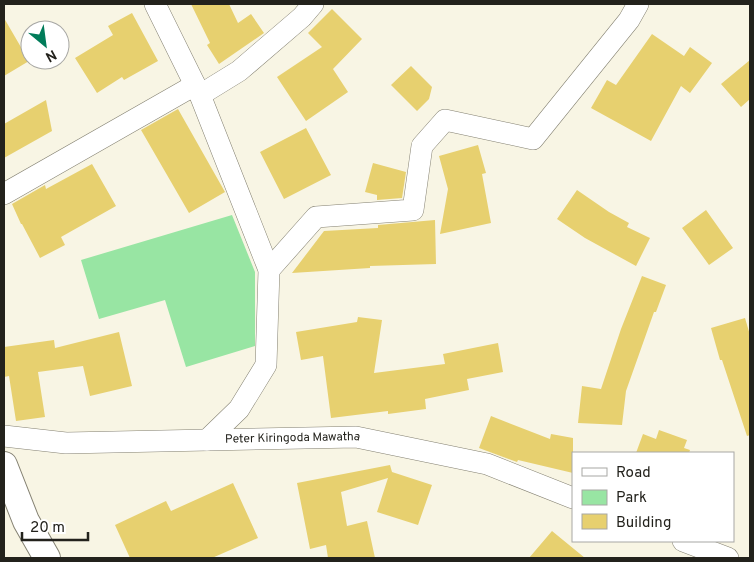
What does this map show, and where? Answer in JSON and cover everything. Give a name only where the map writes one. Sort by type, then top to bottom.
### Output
[{"type":"street","points":[[154,4],[197,90],[269,270],[266,365],[239,409],[207,440]]},
{"type":"street","points":[[4,194],[197,90],[239,71],[302,17],[313,4]]},
{"type":"street","points":[[269,270],[316,217],[413,210],[422,146],[445,120],[533,139],[629,20],[638,4]]},
{"type":"street","name":"Peter Kiringoda Mawatha","points":[[4,436],[66,443],[356,437],[487,464],[572,498]]},
{"type":"street","points":[[4,465],[26,521],[47,558]]},
{"type":"street","points":[[686,542],[728,558]]},
{"type":"green space","points":[[232,215],[255,272],[255,346],[186,367],[165,300],[99,319],[81,260]]},
{"type":"building","points":[[191,4],[229,4],[238,23],[251,14],[264,33],[219,64],[207,45],[210,43]]},
{"type":"building","points":[[332,9],[362,39],[333,69],[348,92],[306,121],[277,77],[322,47],[308,33]]},
{"type":"building","points":[[132,13],[158,61],[124,80],[122,77],[97,93],[75,58],[113,35],[108,26]]},
{"type":"building","points":[[4,18],[20,46],[20,66],[4,76]]},
{"type":"building","points":[[652,34],[684,56],[690,47],[712,63],[690,93],[681,86],[651,141],[591,108],[607,80],[616,85]]},
{"type":"building","points":[[750,60],[750,99],[741,107],[721,84]]},
{"type":"building","points":[[411,66],[432,87],[429,99],[417,111],[391,85]]},
{"type":"building","points":[[46,100],[52,131],[4,158],[4,124]]},
{"type":"building","points":[[178,109],[225,192],[189,213],[141,130]]},
{"type":"building","points":[[306,128],[331,175],[284,199],[260,152]]},
{"type":"building","points":[[478,145],[486,173],[482,174],[491,223],[440,234],[448,189],[439,156]]},
{"type":"building","points":[[373,163],[406,172],[402,198],[377,200],[377,195],[365,192]]},
{"type":"building","points":[[92,164],[116,206],[61,237],[65,245],[40,258],[12,204],[45,185],[46,189]]},
{"type":"building","points":[[577,190],[629,223],[627,227],[650,238],[636,266],[585,238],[557,219]]},
{"type":"building","points":[[706,210],[733,248],[709,265],[682,228]]},
{"type":"building","points":[[435,220],[436,264],[370,266],[370,268],[292,273],[324,231],[378,228],[378,225]]},
{"type":"building","points":[[642,276],[666,285],[656,312],[654,312],[626,391],[622,425],[578,423],[582,386],[601,389],[621,329]]},
{"type":"building","points":[[358,317],[382,320],[374,373],[445,364],[443,354],[498,343],[503,372],[467,379],[469,390],[425,399],[426,409],[388,414],[388,411],[331,418],[323,356],[301,360],[296,332],[357,322]]},
{"type":"building","points":[[745,318],[750,335],[750,435],[747,436],[722,360],[720,360],[711,328]]},
{"type":"building","points":[[119,332],[132,386],[90,396],[83,366],[38,372],[45,417],[16,421],[9,376],[4,377],[4,347],[54,340],[55,348]]},
{"type":"building","points":[[491,416],[550,439],[551,434],[573,438],[572,473],[518,460],[517,462],[479,448]]},
{"type":"building","points":[[659,430],[687,440],[684,448],[690,450],[689,452],[636,452],[643,434],[656,439]]},
{"type":"building","points":[[390,465],[392,472],[432,485],[418,525],[377,512],[388,478],[341,492],[347,526],[367,521],[375,558],[328,558],[326,545],[310,549],[297,483]]},
{"type":"building","points":[[233,483],[258,538],[212,558],[130,558],[115,525],[166,501],[171,511]]},
{"type":"building","points":[[552,531],[585,558],[529,558]]}]
